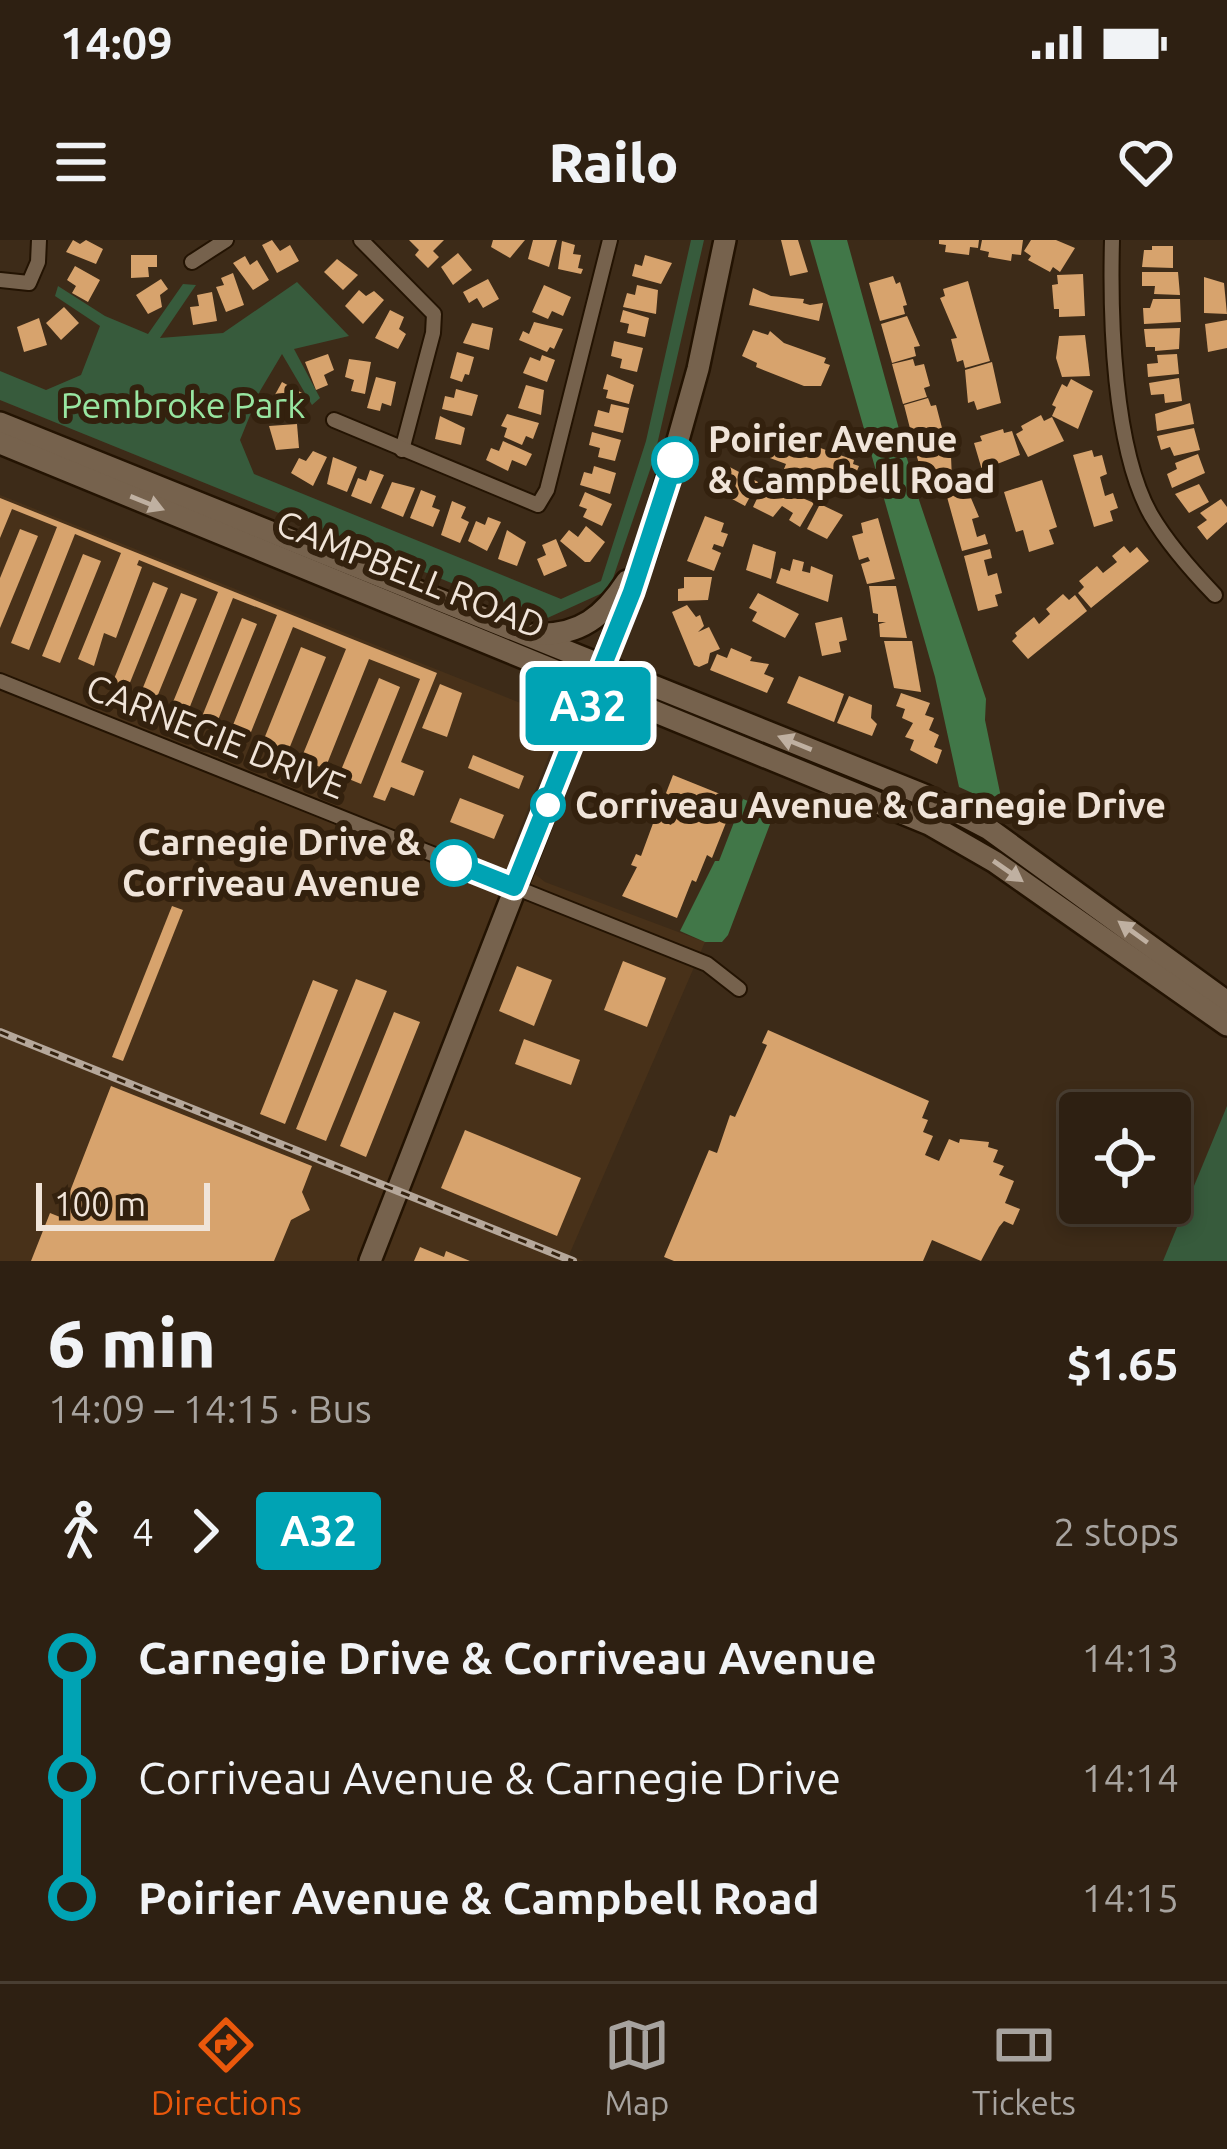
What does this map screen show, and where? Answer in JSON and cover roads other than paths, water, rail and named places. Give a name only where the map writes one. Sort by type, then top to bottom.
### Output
[{"type":"street","points":[[0,280],[29,283],[38,262],[39,240]]},
{"type":"street","points":[[192,262],[226,240]]},
{"type":"street","points":[[361,240],[434,314],[402,450]]},
{"type":"street","points":[[334,420],[538,505],[548,490],[610,240]]},
{"type":"street","points":[[370,1261],[647,550],[698,369],[725,240]]},
{"type":"street","points":[[1112,240],[1112,324],[1124,427],[1137,478],[1149,511],[1173,548],[1215,595]]},
{"type":"street","name":"CAMPBELL ROAD","points":[[0,423],[509,628],[600,675],[954,836],[1227,1025]]},
{"type":"street","name":"CAMPBELL ROAD","points":[[0,443],[961,814],[1013,846],[1227,1002]]},
{"type":"street","points":[[509,628],[549,635],[585,626],[613,602],[647,550]]},
{"type":"street","name":"CARNEGIE DRIVE","points":[[0,681],[707,964],[739,989]]},
{"type":"railway","points":[[0,1032],[573,1261]]},
{"type":"place","name":"Poirier Avenue & Campbell Road","points":[[675,460]]},
{"type":"place","name":"Corriveau Avenue & Carnegie Drive","points":[[548,805]]},
{"type":"place","name":"Carnegie Drive & Corriveau Avenue","points":[[454,863]]},
{"type":"park label","name":"Pembroke Park","points":[[183,405]]}]
